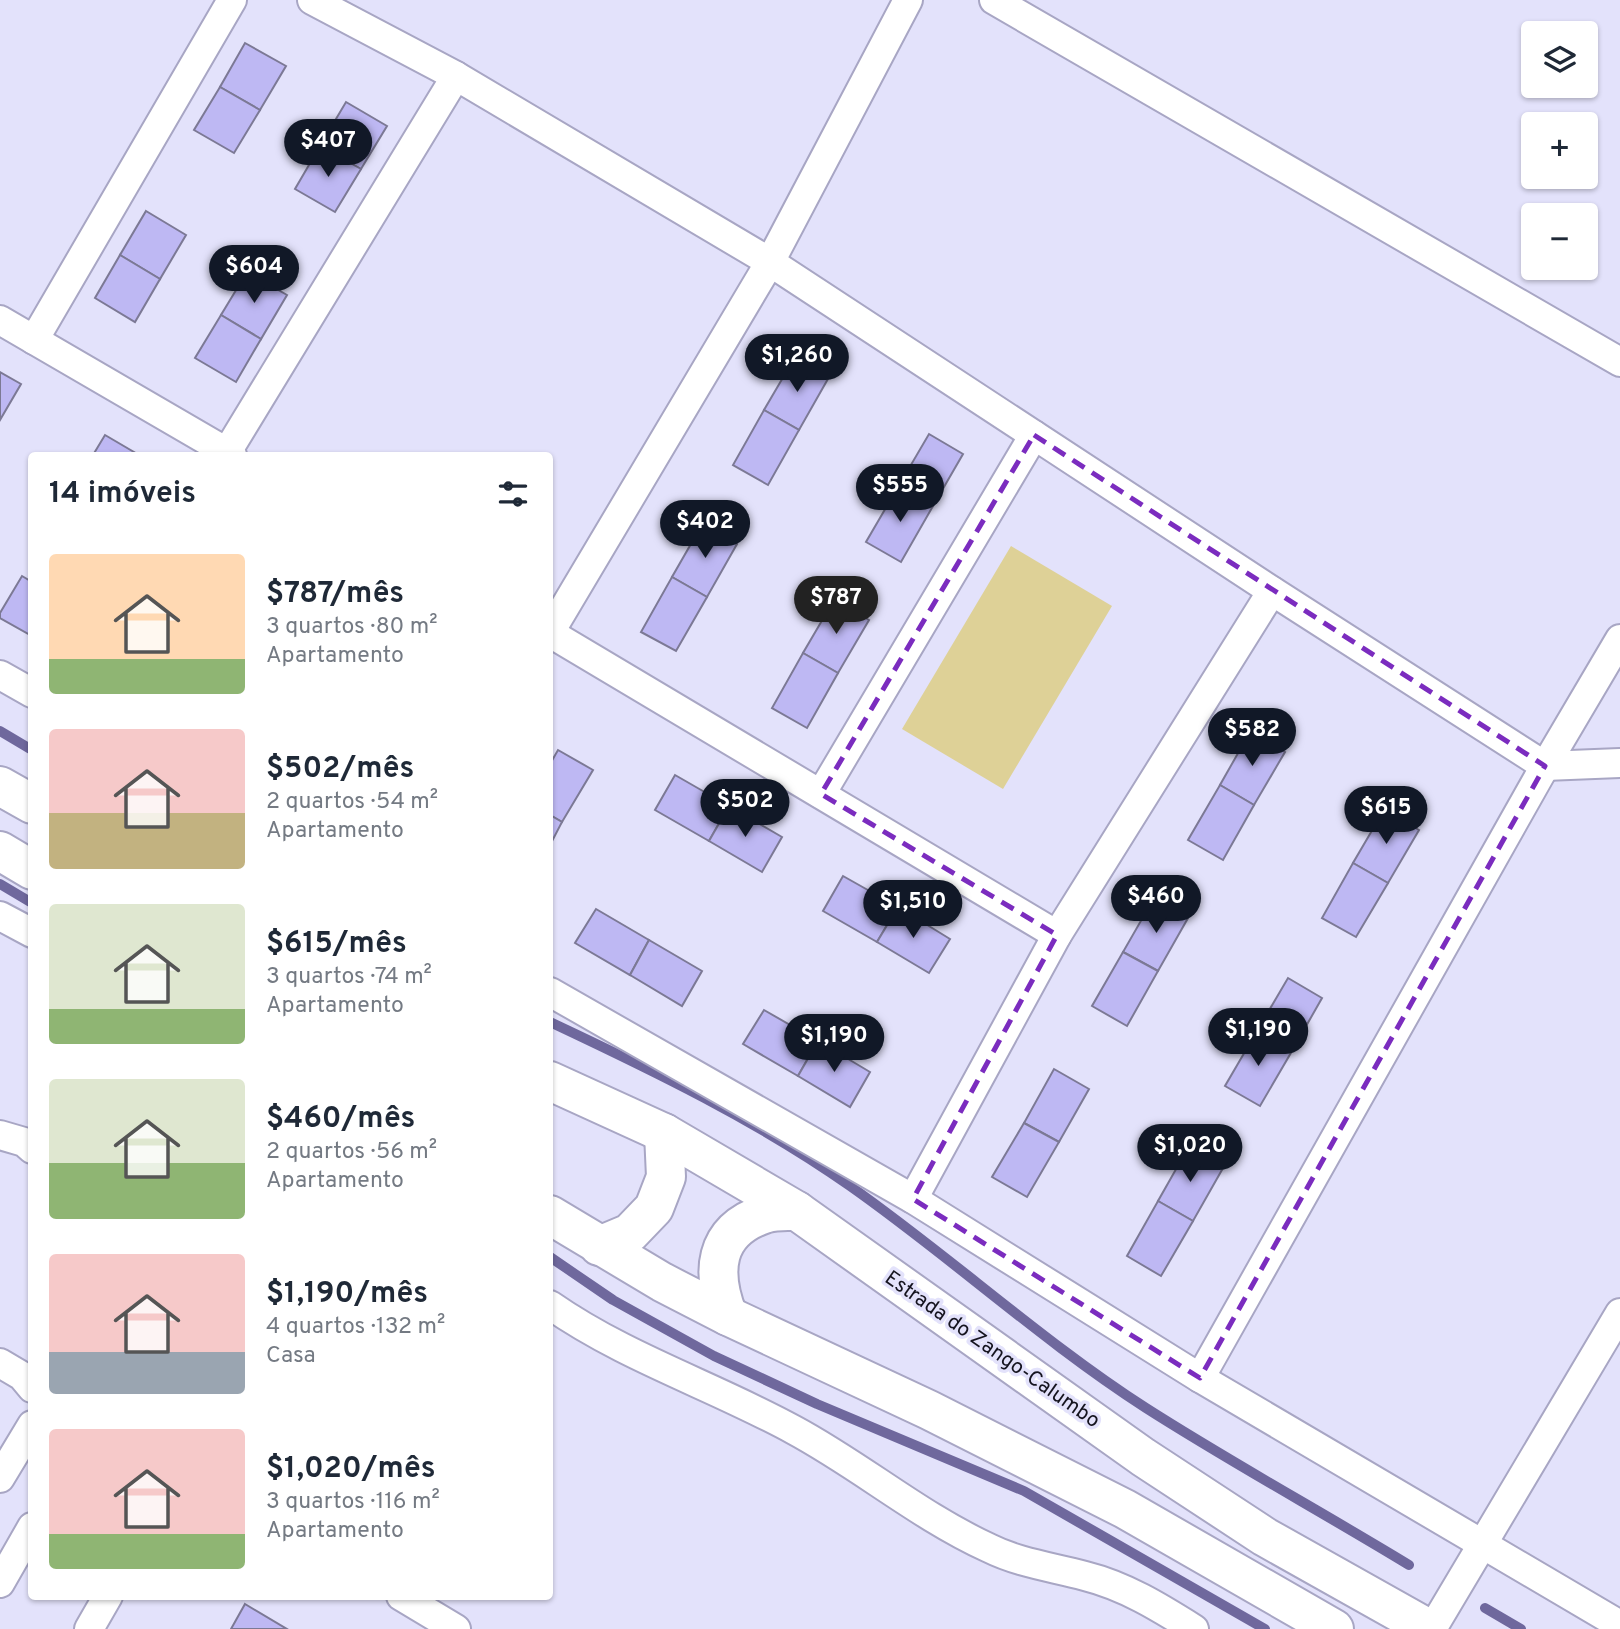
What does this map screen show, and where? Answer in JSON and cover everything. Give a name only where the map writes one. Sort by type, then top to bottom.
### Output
[{"type":"main road","points":[[0,786],[28,802]]},
{"type":"main road","points":[[0,851],[28,868]]},
{"type":"main road","name":"Estrada do Zango-Calumbo","points":[[553,1083],[664,1133],[797,1211],[1154,1465],[1265,1537],[1430,1629]]},
{"type":"main road","points":[[599,1246],[630,1233],[654,1208],[666,1177],[664,1133]]},
{"type":"main road","points":[[727,1316],[718,1293],[717,1269],[724,1243],[743,1224],[765,1213],[797,1211]]},
{"type":"main road","points":[[553,1217],[599,1246],[727,1316],[929,1410],[1112,1503],[1334,1629]]},
{"type":"street","points":[[34,340],[232,0]]},
{"type":"street","points":[[312,0],[456,76],[770,262],[1272,592],[1545,766],[1620,763]]},
{"type":"street","points":[[553,627],[770,262],[908,0]]},
{"type":"street","points":[[994,0],[1620,362]]},
{"type":"street","points":[[231,452],[456,76]]},
{"type":"street","points":[[0,320],[227,452]]},
{"type":"street","points":[[821,794],[1034,435]]},
{"type":"street","points":[[913,1199],[1057,935],[1272,592]]},
{"type":"street","points":[[553,634],[1057,935]]},
{"type":"street","points":[[1200,1378],[1545,766],[1620,639]]},
{"type":"street","points":[[0,675],[28,691]]},
{"type":"street","points":[[0,916],[28,931]]},
{"type":"street","points":[[553,994],[913,1199],[1200,1378],[1620,1625]]},
{"type":"street","points":[[0,1135],[28,1146]]},
{"type":"street","points":[[553,1307],[655,1365],[795,1430],[940,1524],[991,1550],[1034,1565],[1087,1576],[1127,1590],[1194,1629]]},
{"type":"street","points":[[1430,1629],[1620,1313]]},
{"type":"street","points":[[0,1363],[22,1376],[28,1383]]},
{"type":"street","points":[[0,1478],[28,1431]]},
{"type":"street","points":[[0,1583],[28,1534]]},
{"type":"street","points":[[89,1629],[106,1600]]},
{"type":"street","points":[[408,1600],[456,1629]]},
{"type":"highlighted area","points":[[1034,435],[1545,766],[1200,1378],[913,1199],[1057,935],[821,794]]},
{"type":"shaded area","points":[[1011,546],[1112,606],[1003,789],[902,729]]},
{"type":"building","points":[[245,43],[286,66],[260,110],[220,87]]},
{"type":"building","points":[[220,87],[260,110],[234,153],[194,130]]},
{"type":"building","points":[[346,102],[387,126],[361,169],[320,146]]},
{"type":"building","points":[[320,146],[361,169],[335,212],[295,189]]},
{"type":"building","points":[[146,211],[186,235],[160,279],[120,255]]},
{"type":"building","points":[[120,255],[160,279],[135,322],[95,298]]},
{"type":"building","points":[[247,272],[287,295],[261,339],[221,315]]},
{"type":"building","points":[[221,315],[261,339],[236,382],[195,358]]},
{"type":"building","points":[[795,357],[829,377],[799,430],[764,410]]},
{"type":"building","points":[[0,372],[21,384],[0,420]]},
{"type":"building","points":[[764,410],[799,430],[768,485],[733,465]]},
{"type":"building","points":[[929,434],[963,454],[933,506],[898,487]]},
{"type":"building","points":[[105,435],[134,452],[95,452]]},
{"type":"building","points":[[898,487],[933,506],[901,562],[866,542]]},
{"type":"building","points":[[703,523],[737,544],[707,597],[672,577]]},
{"type":"building","points":[[22,576],[28,580],[28,634],[0,618],[0,613]]},
{"type":"building","points":[[672,577],[707,597],[676,651],[641,632]]},
{"type":"building","points":[[834,600],[869,620],[838,673],[803,653]]},
{"type":"building","points":[[803,653],[838,673],[807,728],[772,708]]},
{"type":"building","points":[[1250,732],[1285,752],[1254,805],[1220,785]]},
{"type":"building","points":[[558,750],[593,770],[562,822],[553,817],[553,759]]},
{"type":"building","points":[[675,775],[729,806],[709,841],[655,810]]},
{"type":"building","points":[[1220,785],[1254,805],[1223,860],[1188,840]]},
{"type":"building","points":[[729,806],[782,837],[762,872],[709,841]]},
{"type":"building","points":[[1384,810],[1419,830],[1388,883],[1353,863]]},
{"type":"building","points":[[553,817],[562,822],[553,839]]},
{"type":"building","points":[[1353,863],[1388,883],[1356,937],[1322,918]]},
{"type":"building","points":[[843,876],[898,907],[877,942],[823,911]]},
{"type":"building","points":[[1154,898],[1188,918],[1158,971],[1123,952]]},
{"type":"building","points":[[898,907],[950,939],[929,973],[877,942]]},
{"type":"building","points":[[596,909],[649,940],[630,975],[575,943]]},
{"type":"building","points":[[649,940],[702,971],[682,1006],[630,975]]},
{"type":"building","points":[[1123,952],[1158,971],[1127,1026],[1092,1006]]},
{"type":"building","points":[[1288,978],[1322,998],[1292,1051],[1257,1031]]},
{"type":"building","points":[[764,1010],[818,1041],[798,1076],[743,1044]]},
{"type":"building","points":[[1257,1031],[1292,1051],[1260,1106],[1225,1086]]},
{"type":"building","points":[[818,1041],[870,1072],[850,1107],[798,1076]]},
{"type":"building","points":[[1054,1069],[1089,1089],[1059,1142],[1024,1123]]},
{"type":"building","points":[[1024,1123],[1059,1142],[1027,1197],[992,1177]]},
{"type":"building","points":[[1188,1148],[1223,1168],[1193,1221],[1158,1201]]},
{"type":"building","points":[[1158,1201],[1193,1221],[1161,1276],[1127,1256]]},
{"type":"building","points":[[245,1604],[287,1629],[231,1629]]},
{"type":"waterway","points":[[0,731],[28,748]]},
{"type":"waterway","points":[[0,884],[28,901]]},
{"type":"waterway","points":[[553,1023],[742,1118],[815,1162],[924,1241],[1070,1355],[1146,1408],[1409,1565]]},
{"type":"waterway","points":[[553,1259],[613,1300],[714,1356],[817,1404],[1024,1491],[1265,1629]]},
{"type":"waterway","points":[[1485,1608],[1521,1629]]}]
